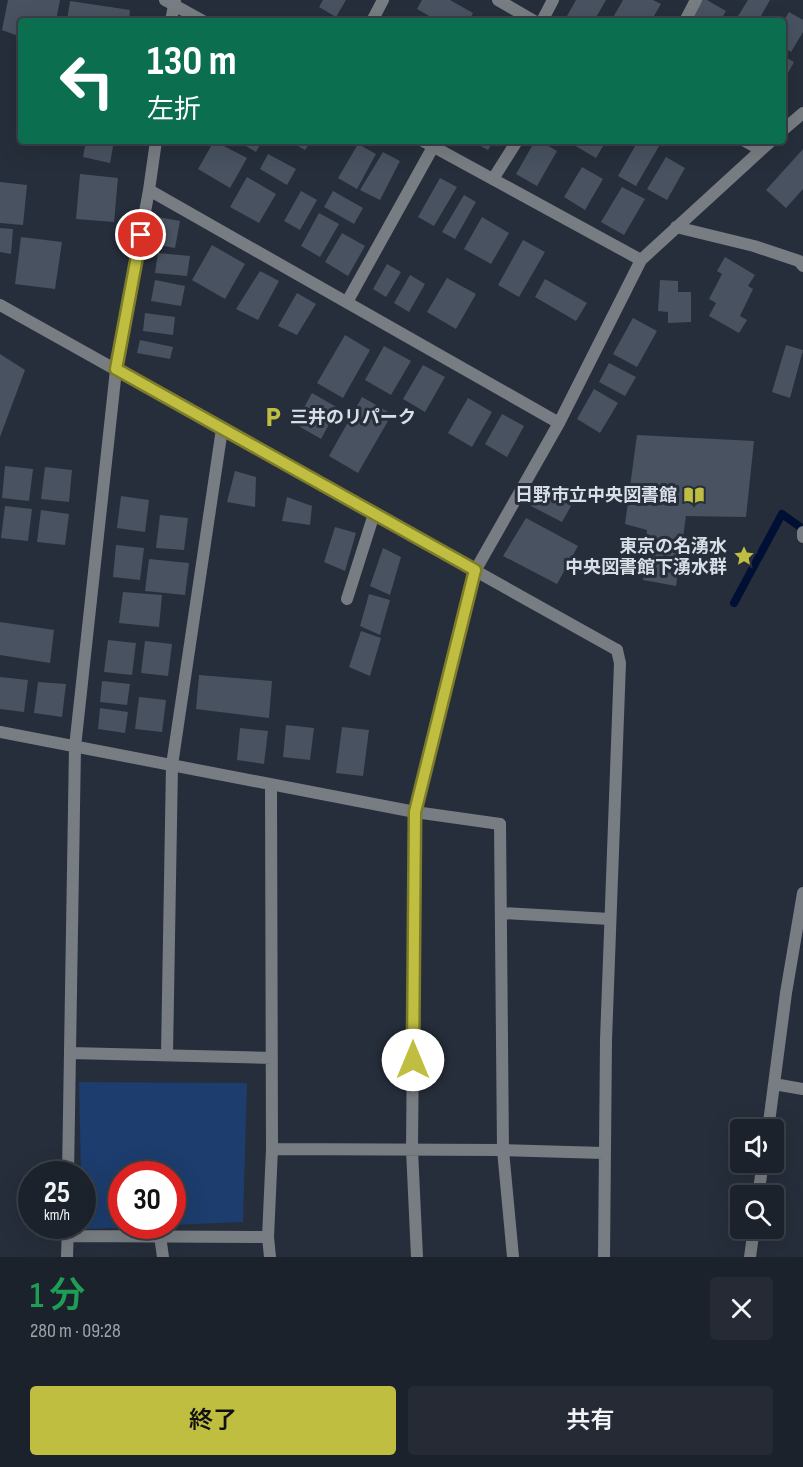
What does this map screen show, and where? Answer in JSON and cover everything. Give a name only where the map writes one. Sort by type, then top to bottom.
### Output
[{"type":"street","points":[[374,18],[383,0]]},
{"type":"street","points":[[498,0],[529,18]]},
{"type":"street","points":[[544,18],[553,0]]},
{"type":"street","points":[[687,18],[696,0]]},
{"type":"street","points":[[171,2],[171,18]]},
{"type":"street","points":[[171,2],[198,18]]},
{"type":"street","points":[[786,127],[803,113]]},
{"type":"street","points":[[68,1161],[75,747],[116,369],[156,144]]},
{"type":"street","points":[[347,302],[428,144],[641,260]]},
{"type":"street","points":[[493,179],[515,144]]},
{"type":"street","points":[[750,144],[761,150]]},
{"type":"street","points":[[417,1257],[412,1150],[415,812],[475,570],[559,423],[641,260],[768,144]]},
{"type":"street","points":[[149,190],[559,423]]},
{"type":"street","points":[[676,227],[754,246],[799,261],[803,266]]},
{"type":"street","points":[[0,305],[617,650],[620,663],[610,919],[604,1153],[604,1257]]},
{"type":"street","points":[[167,1054],[172,765],[222,429]]},
{"type":"street","points":[[347,599],[374,514]]},
{"type":"street","points":[[803,532],[803,537]]},
{"type":"street","points":[[0,732],[415,812],[500,825],[503,1150],[513,1257]]},
{"type":"street","points":[[270,1257],[268,1237],[272,1149],[272,785]]},
{"type":"street","points":[[769,1119],[803,893]]},
{"type":"street","points":[[502,913],[610,919]]},
{"type":"street","points":[[70,1053],[272,1058]]},
{"type":"street","points":[[774,1084],[803,1089]]},
{"type":"street","points":[[272,1149],[604,1153]]},
{"type":"street","points":[[186,1236],[268,1237]]},
{"type":"street","points":[[67,1257],[68,1239]]},
{"type":"street","points":[[160,1239],[163,1257]]},
{"type":"street","points":[[750,1257],[752,1239]]},
{"type":"shaded area","points":[[79,1082],[247,1083],[243,1222],[186,1224],[186,1161],[108,1161],[108,1228],[96,1229],[96,1161],[81,1161]]},
{"type":"building","points":[[8,0],[60,0],[57,18],[18,18],[18,36],[2,30]]},
{"type":"building","points":[[323,0],[346,0],[336,17],[319,7]]},
{"type":"building","points":[[422,0],[450,0],[473,13],[470,18],[433,18],[417,9]]},
{"type":"building","points":[[576,0],[606,0],[596,18],[567,16]]},
{"type":"building","points":[[623,0],[653,0],[661,4],[653,18],[613,18]]},
{"type":"building","points":[[702,0],[707,0],[726,11],[722,18],[692,18]]},
{"type":"building","points":[[748,0],[770,0],[760,18],[737,18]]},
{"type":"building","points":[[70,1],[130,10],[129,18],[67,18]]},
{"type":"building","points":[[789,12],[803,20],[803,32],[791,52],[786,49],[785,18]]},
{"type":"building","points":[[786,58],[794,62],[786,77]]},
{"type":"building","points":[[85,144],[113,144],[110,163],[83,157]]},
{"type":"building","points":[[212,144],[220,144],[247,158],[230,188],[198,169]]},
{"type":"building","points":[[243,144],[260,144],[256,152]]},
{"type":"building","points":[[294,144],[309,144],[305,150]]},
{"type":"building","points":[[358,144],[376,154],[357,189],[338,178]]},
{"type":"building","points":[[477,144],[491,144],[488,150]]},
{"type":"building","points":[[533,144],[545,144],[557,151],[537,186],[516,174]]},
{"type":"building","points":[[572,144],[604,144],[596,158]]},
{"type":"building","points":[[636,144],[660,144],[636,186],[618,176]]},
{"type":"building","points":[[803,149],[803,189],[786,208],[766,190]]},
{"type":"building","points":[[383,152],[400,161],[380,200],[360,190]]},
{"type":"building","points":[[268,154],[296,169],[287,185],[260,169]]},
{"type":"building","points":[[666,157],[685,168],[667,200],[647,189]]},
{"type":"building","points":[[582,167],[603,179],[585,210],[564,197]]},
{"type":"building","points":[[80,174],[118,178],[114,222],[76,219]]},
{"type":"building","points":[[247,177],[276,194],[259,223],[230,207]]},
{"type":"building","points":[[440,178],[457,187],[434,226],[418,217]]},
{"type":"building","points":[[0,182],[27,185],[23,225],[0,223]]},
{"type":"building","points":[[622,187],[645,199],[624,235],[601,222]]},
{"type":"building","points":[[301,191],[317,200],[300,230],[284,221]]},
{"type":"building","points":[[333,191],[363,208],[354,224],[324,207]]},
{"type":"building","points":[[464,195],[476,202],[455,239],[442,232]]},
{"type":"building","points":[[319,213],[339,224],[320,257],[301,246]]},
{"type":"building","points":[[158,217],[180,221],[175,248],[153,244]]},
{"type":"building","points":[[482,217],[509,233],[491,264],[464,249]]},
{"type":"building","points":[[0,228],[13,229],[11,254],[0,252]]},
{"type":"building","points":[[342,233],[365,246],[348,276],[325,262]]},
{"type":"building","points":[[21,237],[62,242],[55,289],[15,284]]},
{"type":"building","points":[[523,240],[545,252],[519,297],[498,285]]},
{"type":"building","points":[[212,245],[245,264],[225,299],[192,280]]},
{"type":"building","points":[[158,253],[190,256],[187,276],[155,273]]},
{"type":"building","points":[[725,257],[755,275],[748,286],[753,289],[740,316],[747,320],[739,333],[709,316],[716,303],[709,299],[722,274],[717,271]]},
{"type":"building","points":[[387,264],[401,272],[386,297],[373,289]]},
{"type":"building","points":[[260,271],[279,281],[258,320],[236,309]]},
{"type":"building","points":[[410,275],[425,284],[409,312],[394,303]]},
{"type":"building","points":[[447,278],[476,294],[456,329],[427,312]]},
{"type":"building","points":[[545,279],[587,303],[576,321],[535,297]]},
{"type":"building","points":[[155,280],[185,286],[181,306],[151,301]]},
{"type":"building","points":[[660,280],[678,281],[678,292],[691,292],[691,322],[668,323],[668,312],[658,311]]},
{"type":"building","points":[[297,293],[316,304],[297,335],[278,326]]},
{"type":"building","points":[[145,313],[175,317],[173,335],[143,331]]},
{"type":"building","points":[[633,318],[657,331],[637,367],[613,354]]},
{"type":"building","points":[[345,335],[370,350],[343,398],[317,383]]},
{"type":"building","points":[[140,340],[173,347],[170,359],[137,353]]},
{"type":"building","points":[[786,345],[803,350],[790,398],[772,392]]},
{"type":"building","points":[[384,346],[411,361],[391,395],[365,380]]},
{"type":"building","points":[[0,354],[25,370],[0,437]]},
{"type":"building","points":[[609,363],[636,377],[625,396],[599,382]]},
{"type":"building","points":[[423,365],[445,377],[425,412],[403,399]]},
{"type":"building","points":[[594,389],[618,403],[600,433],[577,419]]},
{"type":"building","points":[[312,393],[338,408],[321,439],[295,424]]},
{"type":"building","points":[[362,397],[392,414],[358,473],[329,456]]},
{"type":"building","points":[[468,398],[492,412],[472,447],[448,433]]},
{"type":"building","points":[[502,414],[524,426],[507,457],[485,444]]},
{"type":"building","points":[[637,435],[754,441],[746,517],[686,516],[676,586],[643,580],[647,530],[625,524]]},
{"type":"building","points":[[5,466],[33,469],[29,501],[2,498]]},
{"type":"building","points":[[45,467],[72,470],[69,502],[41,499]]},
{"type":"building","points":[[235,471],[256,477],[255,507],[227,502]]},
{"type":"building","points":[[544,490],[571,506],[562,522],[531,506]]},
{"type":"building","points":[[121,496],[149,500],[145,532],[117,528]]},
{"type":"building","points":[[287,497],[312,506],[310,525],[282,521]]},
{"type":"building","points":[[5,506],[32,509],[28,541],[1,538]]},
{"type":"building","points":[[41,510],[69,514],[65,545],[37,542]]},
{"type":"building","points":[[160,515],[188,518],[184,550],[156,548]]},
{"type":"building","points":[[526,518],[578,546],[557,584],[503,556]]},
{"type":"building","points":[[335,527],[356,533],[345,571],[324,562]]},
{"type":"building","points":[[116,545],[144,548],[140,580],[113,577]]},
{"type":"building","points":[[383,548],[401,557],[390,595],[370,586]]},
{"type":"building","points":[[149,559],[189,563],[185,595],[145,591]]},
{"type":"building","points":[[123,592],[162,595],[159,627],[119,623]]},
{"type":"building","points":[[369,594],[390,600],[380,635],[360,626]]},
{"type":"building","points":[[0,622],[54,630],[50,663],[0,655]]},
{"type":"building","points":[[361,631],[381,638],[370,676],[349,667]]},
{"type":"building","points":[[108,640],[136,643],[132,675],[104,672]]},
{"type":"building","points":[[145,641],[172,644],[168,676],[141,673]]},
{"type":"building","points":[[199,675],[272,681],[269,718],[196,709]]},
{"type":"building","points":[[0,677],[28,680],[24,712],[0,709]]},
{"type":"building","points":[[102,681],[130,684],[127,705],[100,702]]},
{"type":"building","points":[[38,682],[66,684],[62,717],[34,713]]},
{"type":"building","points":[[139,697],[166,700],[162,732],[135,729]]},
{"type":"building","points":[[100,708],[128,712],[125,733],[98,729]]},
{"type":"building","points":[[286,725],[314,728],[310,760],[283,757]]},
{"type":"building","points":[[342,727],[369,730],[363,776],[336,773]]},
{"type":"building","points":[[240,728],[268,731],[264,764],[237,760]]},
{"type":"waterway","points":[[734,603],[782,514],[803,529]]},
{"type":"place","name":"三井のリパーク","points":[[273,417]]},
{"type":"place","name":"日野市立中央図書館","points":[[694,495]]},
{"type":"place","name":"東京の名湧水 中央図書館下湧水群","points":[[744,556]]},
{"type":"route","points":[[141,235],[116,369],[475,570],[415,812],[413,1060]]}]
